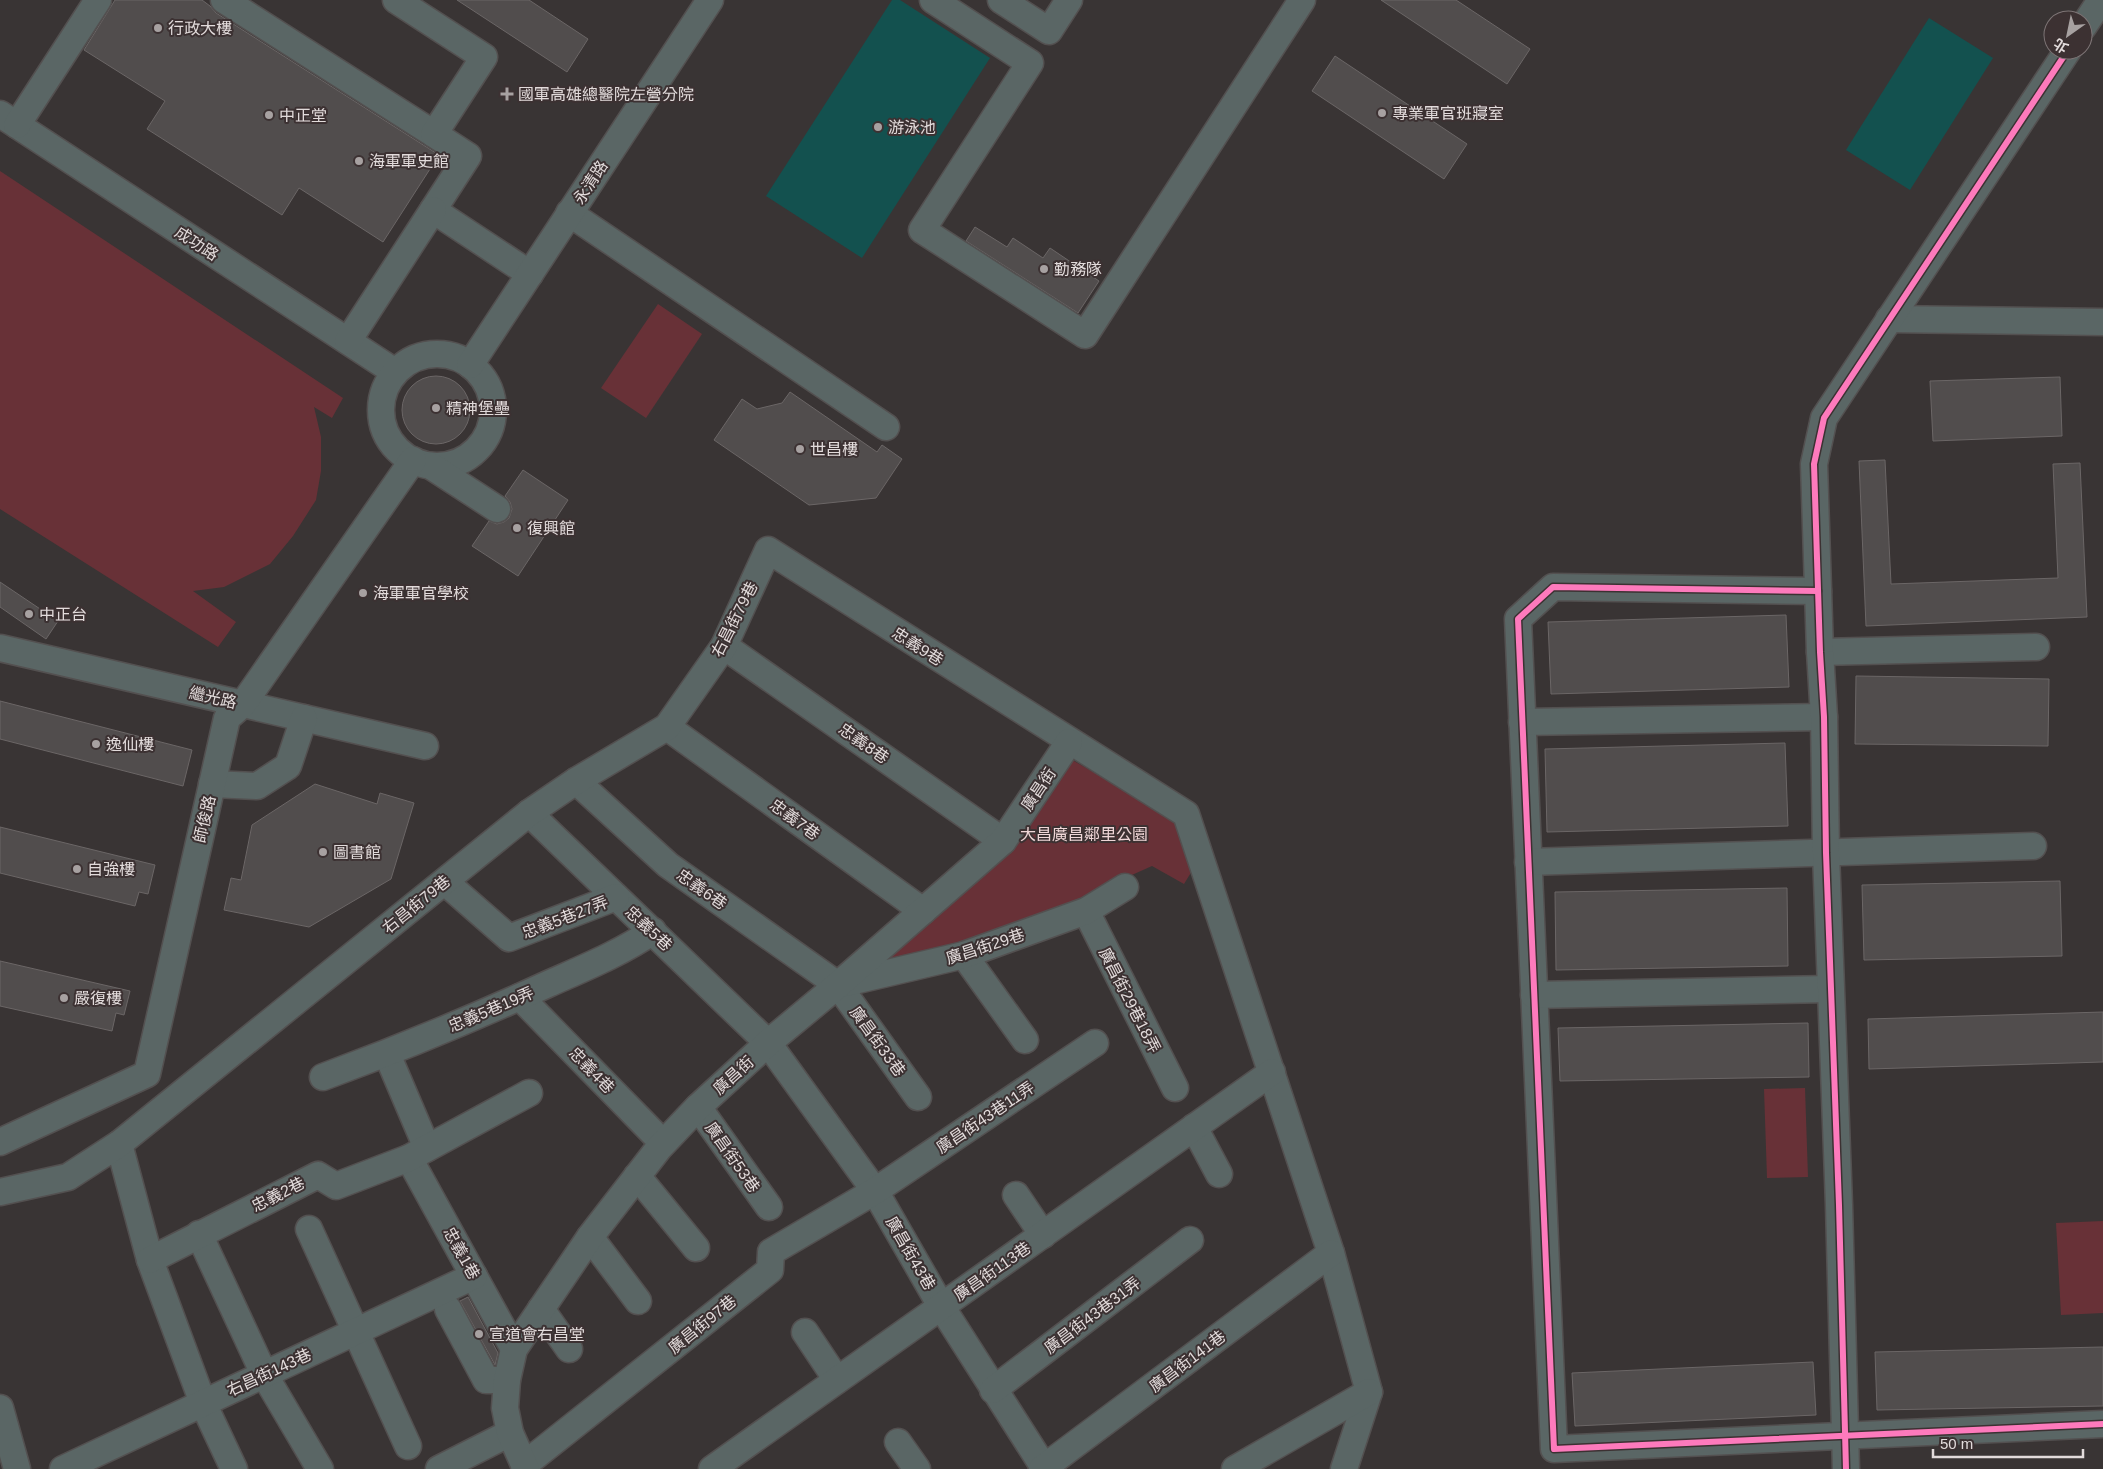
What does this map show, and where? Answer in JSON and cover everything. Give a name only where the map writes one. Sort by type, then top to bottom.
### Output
[{"type":"street","points":[[9,119],[98,0]]},
{"type":"street","points":[[224,0],[468,156],[348,341]]},
{"type":"street","points":[[396,0],[484,57],[434,134]]},
{"type":"street","name":"永清路","points":[[470,364],[710,0]]},
{"type":"street","points":[[934,0],[1030,63],[922,230],[1084,335],[1302,0]]},
{"type":"street","points":[[1000,0],[1049,31],[1069,0]]},
{"type":"street","points":[[2093,12],[2101,0]]},
{"type":"street","points":[[1846,1469],[1840,1205],[1830,989],[1824,717],[1814,464],[1824,418],[2061,60]]},
{"type":"street","name":"成功路","points":[[9,119],[395,372]]},
{"type":"street","points":[[433,210],[530,274]]},
{"type":"street","points":[[569,214],[886,427]]},
{"type":"street","points":[[1889,319],[2103,322]]},
{"type":"street","points":[[422,463],[449,465],[466,458],[480,446],[489,431],[493,412],[491,394],[483,378],[470,364],[456,357],[439,354],[423,355],[408,362],[395,372],[385,387],[381,403],[382,421],[388,437],[398,451],[422,463],[497,509]]},
{"type":"street","name":"師俊路","points":[[0,1142],[147,1074],[227,718],[243,704],[422,463]]},
{"type":"street","name":"右昌街79巷","points":[[0,1192],[68,1177],[119,1144],[529,813],[576,781],[667,728],[724,646],[768,550]]},
{"type":"street","name":"忠義9巷","points":[[768,550],[1069,742],[1186,814],[1331,1253],[1368,1392]]},
{"type":"street","points":[[1818,591],[1553,587],[1518,619],[1554,1450],[2103,1424]]},
{"type":"street","name":"忠義8巷","points":[[724,646],[1003,841]]},
{"type":"street","points":[[1820,652],[2036,647]]},
{"type":"street","name":"繼光路","points":[[0,648],[425,746]]},
{"type":"street","points":[[1522,722],[1824,717]]},
{"type":"street","points":[[212,784],[257,786],[288,766],[304,718]]},
{"type":"street","name":"忠義7巷","points":[[667,728],[923,911]]},
{"type":"street","name":"廣昌街","points":[[525,1467],[510,1433],[505,1408],[507,1380],[514,1349],[590,1238],[664,1143],[698,1107],[768,1043],[838,985],[1003,841],[1069,742]]},
{"type":"street","name":"忠義6巷","points":[[576,781],[668,865],[838,985]]},
{"type":"street","name":"忠義5巷","points":[[529,813],[653,930],[768,1043]]},
{"type":"street","points":[[1528,862],[2033,846]]},
{"type":"street","name":"忠義5巷27弄","points":[[445,882],[509,938],[616,897]]},
{"type":"street","name":"廣昌街29巷","points":[[838,985],[964,955],[1086,911],[1125,887]]},
{"type":"street","name":"廣昌街29巷18弄","points":[[1086,911],[1175,1088]]},
{"type":"street","name":"忠義5巷19弄","points":[[323,1077],[387,1054],[520,997],[630,946],[653,930]]},
{"type":"street","points":[[964,955],[1025,1040]]},
{"type":"street","name":"廣昌街33巷","points":[[838,985],[918,1097]]},
{"type":"street","points":[[1534,995],[1830,989]]},
{"type":"street","name":"忠義4巷","points":[[520,997],[664,1143]]},
{"type":"street","name":"廣昌街43巷","points":[[768,1043],[875,1191],[941,1306],[1044,1468]]},
{"type":"street","name":"廣昌街43巷11弄","points":[[875,1191],[1095,1044]]},
{"type":"street","name":"忠義1巷","points":[[387,1054],[418,1153],[474,1276],[514,1349]]},
{"type":"street","name":"廣昌街113巷","points":[[712,1469],[1272,1072]]},
{"type":"street","points":[[418,1153],[529,1093]]},
{"type":"street","name":"廣昌街53巷","points":[[698,1107],[769,1208]]},
{"type":"street","points":[[1194,1127],[1219,1174]]},
{"type":"street","points":[[119,1144],[150,1260],[203,1403],[234,1469]]},
{"type":"street","name":"忠義2巷","points":[[150,1260],[318,1174],[336,1186],[418,1153]]},
{"type":"street","points":[[637,1176],[696,1248]]},
{"type":"street","name":"廣昌街97巷","points":[[525,1467],[770,1270],[771,1252],[875,1191]]},
{"type":"street","points":[[1016,1195],[1043,1235]]},
{"type":"street","points":[[309,1229],[408,1446]]},
{"type":"street","points":[[199,1234],[264,1374],[320,1469]]},
{"type":"street","points":[[590,1238],[638,1301]]},
{"type":"street","name":"廣昌街43巷31弄","points":[[993,1390],[1190,1240]]},
{"type":"street","name":"廣昌街141巷","points":[[1044,1468],[1331,1253]]},
{"type":"street","name":"右昌街143巷","points":[[63,1469],[474,1276]]},
{"type":"street","points":[[448,1309],[486,1380],[507,1380]]},
{"type":"street","points":[[541,1309],[569,1349]]},
{"type":"street","points":[[805,1332],[837,1380]]},
{"type":"street","points":[[1235,1469],[1368,1392]]},
{"type":"street","points":[[1344,1469],[1368,1392]]},
{"type":"street","points":[[0,1408],[17,1469]]},
{"type":"street","points":[[439,1469],[510,1433]]},
{"type":"street","points":[[898,1442],[917,1469]]},
{"type":"green space","points":[[0,171],[343,398],[332,418],[314,407],[321,437],[321,471],[316,500],[293,536],[270,564],[224,587],[193,591],[236,622],[218,647],[0,509]]},
{"type":"green space","points":[[658,304],[702,334],[646,418],[601,388]]},
{"type":"green space","name":"大昌廣昌鄰里公園","points":[[1067,757],[1179,821],[1195,866],[1184,884],[1152,866],[973,946],[861,973]]},
{"type":"green space","points":[[1805,1088],[1808,1177],[1767,1178],[1764,1089]]},
{"type":"green space","points":[[2103,1221],[2103,1313],[2061,1315],[2056,1223]]},
{"type":"water","name":"游泳池","points":[[892,0],[900,0],[990,58],[862,258],[766,196]]},
{"type":"water","points":[[1929,18],[1993,58],[1910,190],[1846,150]]},
{"type":"building","name":"中正堂","points":[[115,0],[202,0],[216,13],[439,155],[383,242],[299,188],[282,215],[147,129],[165,101],[84,50]]},
{"type":"building","points":[[457,0],[529,0],[588,39],[567,72]]},
{"type":"building","name":"專業軍官班寢室","points":[[1381,0],[1456,0],[1530,49],[1507,84]]},
{"type":"building","name":"專業軍官班寢室","points":[[1335,56],[1467,144],[1444,179],[1312,91]]},
{"type":"building","name":"勤務隊","points":[[975,227],[1007,247],[1013,238],[1043,258],[1050,248],[1099,281],[1078,313],[966,241]]},
{"type":"building","name":"精神堡壘","points":[[436,376],[449,379],[460,386],[467,397],[470,410],[467,423],[460,434],[449,441],[436,444],[423,441],[412,434],[405,423],[402,410],[405,397],[412,386],[423,379]]},
{"type":"building","points":[[2060,377],[2062,436],[1933,441],[1930,381]]},
{"type":"building","name":"世昌樓","points":[[790,392],[877,452],[882,445],[902,459],[876,498],[809,505],[714,440],[742,399],[757,409],[782,403]]},
{"type":"building","points":[[1885,460],[1891,584],[2058,578],[2053,464],[2080,463],[2087,617],[1866,626],[1859,461]]},
{"type":"building","name":"復興館","points":[[523,470],[568,500],[518,576],[472,546],[489,521],[497,524],[509,518],[512,509],[510,502],[505,496]]},
{"type":"building","name":"中正台","points":[[0,582],[58,621],[46,639],[0,607]]},
{"type":"building","points":[[1786,615],[1789,687],[1551,694],[1548,622]]},
{"type":"building","points":[[1856,676],[2049,679],[2048,746],[1855,744]]},
{"type":"building","name":"逸仙樓","points":[[0,701],[192,750],[183,786],[0,739]]},
{"type":"building","points":[[1785,743],[1788,826],[1547,832],[1545,749]]},
{"type":"building","name":"圖書館","points":[[315,784],[377,804],[380,793],[414,803],[391,879],[309,927],[224,910],[231,878],[241,880],[252,825]]},
{"type":"building","name":"自強樓","points":[[0,827],[155,865],[148,894],[139,892],[135,906],[0,873]]},
{"type":"building","points":[[2060,881],[2062,956],[1864,960],[1862,885]]},
{"type":"building","points":[[1787,888],[1788,966],[1556,970],[1555,892]]},
{"type":"building","name":"嚴復樓","points":[[0,961],[130,991],[124,1015],[116,1013],[112,1031],[0,1006]]},
{"type":"building","points":[[2103,1012],[2103,1062],[1869,1069],[1868,1019]]},
{"type":"building","points":[[1808,1023],[1809,1077],[1560,1081],[1558,1028]]},
{"type":"building","points":[[468,1297],[498,1353],[495,1365],[460,1301]]},
{"type":"building","points":[[2103,1347],[2103,1406],[1877,1410],[1875,1352]]},
{"type":"building","points":[[1813,1362],[1816,1415],[1575,1426],[1572,1373]]},
{"type":"cycle path","points":[[1846,1469],[1839,1205],[1826,853],[1824,717],[1814,464],[1824,418],[2061,60]]},
{"type":"cycle path","points":[[1818,591],[1553,587],[1518,619],[1554,1449],[2103,1424]]},
{"type":"place","name":"行政大樓","points":[[158,28]]},
{"type":"place","name":"國軍高雄總醫院左營分院","points":[[507,94]]},
{"type":"place","name":"專業軍官班寢室","points":[[1382,113]]},
{"type":"place","name":"中正堂","points":[[269,115]]},
{"type":"place","name":"游泳池","points":[[878,127]]},
{"type":"place","name":"海軍軍史館","points":[[359,161]]},
{"type":"place","name":"勤務隊","points":[[1044,269]]},
{"type":"place","name":"精神堡壘","points":[[436,408]]},
{"type":"place","name":"世昌樓","points":[[800,449]]},
{"type":"place","name":"復興館","points":[[517,528]]},
{"type":"place","name":"海軍軍官學校","points":[[363,593]]},
{"type":"place","name":"中正台","points":[[29,614]]},
{"type":"place","name":"逸仙樓","points":[[96,744]]},
{"type":"place","name":"圖書館","points":[[323,852]]},
{"type":"place","name":"自強樓","points":[[77,869]]},
{"type":"place","name":"嚴復樓","points":[[64,998]]},
{"type":"place","name":"宣道會右昌堂","points":[[479,1334]]}]
